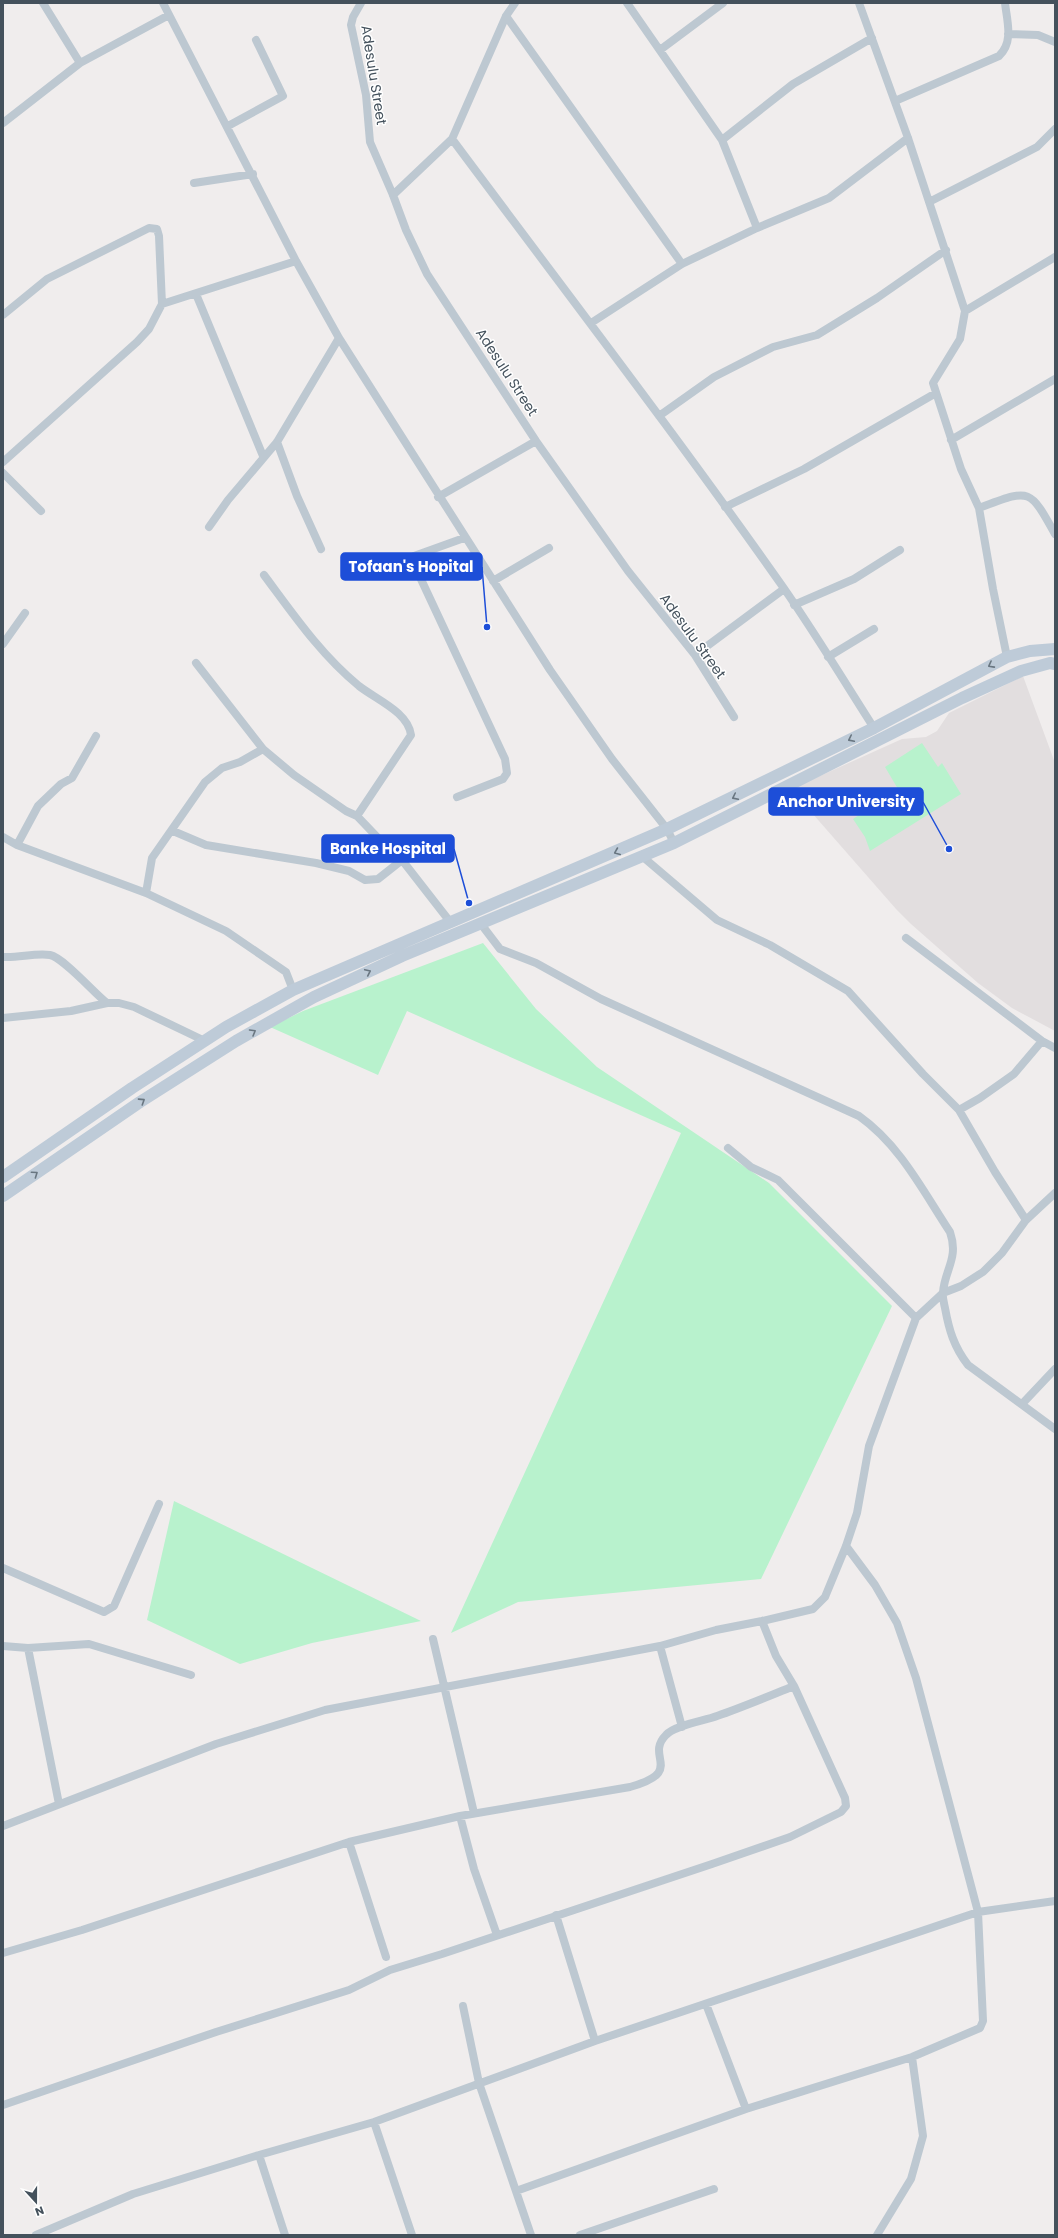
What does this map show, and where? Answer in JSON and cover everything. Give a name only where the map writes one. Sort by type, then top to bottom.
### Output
[{"type":"street","points":[[43,3],[80,63]]},
{"type":"street","points":[[164,3],[168,15],[228,126],[296,260],[339,338],[464,538],[554,676],[612,759],[667,830],[674,843]]},
{"type":"street","name":"Adesulu Street","points":[[361,3],[355,12],[351,25],[366,95],[370,142],[393,195],[406,230],[427,274],[536,441],[628,571],[695,656],[734,717]]},
{"type":"street","points":[[393,195],[452,139],[506,16],[515,3]]},
{"type":"street","points":[[626,3],[722,140],[757,228]]},
{"type":"street","points":[[660,50],[723,3]]},
{"type":"street","points":[[859,3],[908,138],[965,311],[960,339],[954,352],[934,381],[936,393],[951,440],[979,508],[993,589],[1007,657]]},
{"type":"street","points":[[895,101],[999,56],[1006,49],[1008,34],[1005,3]]},
{"type":"street","points":[[3,123],[80,63],[168,15]]},
{"type":"street","points":[[506,16],[682,264]]},
{"type":"street","points":[[1008,34],[1038,35],[1055,42]]},
{"type":"street","points":[[722,140],[793,84],[872,38]]},
{"type":"street","points":[[228,126],[283,96],[256,40]]},
{"type":"street","points":[[929,202],[1037,147],[1055,129]]},
{"type":"street","points":[[591,323],[682,264],[757,228],[829,198],[908,138]]},
{"type":"street","points":[[452,139],[591,323],[784,589],[874,728]]},
{"type":"street","points":[[194,184],[253,174]]},
{"type":"street","points":[[3,315],[47,279],[149,228],[157,229],[159,236],[162,304],[149,329],[137,342],[3,462]]},
{"type":"street","points":[[659,416],[714,377],[773,347],[817,335],[877,298],[946,250]]},
{"type":"street","points":[[965,311],[1055,257]]},
{"type":"street","points":[[162,304],[296,260]]},
{"type":"street","points":[[196,294],[263,456]]},
{"type":"street","points":[[209,527],[263,456],[277,442],[339,338]]},
{"type":"street","points":[[951,440],[1055,379]]},
{"type":"street","points":[[725,507],[804,469],[936,393]]},
{"type":"street","points":[[438,497],[536,441]]},
{"type":"street","points":[[277,442],[297,496],[321,549]]},
{"type":"street","points":[[3,473],[41,511]]},
{"type":"street","points":[[979,508],[1008,497],[1027,495],[1034,499],[1040,506],[1055,534]]},
{"type":"street","points":[[457,797],[503,779],[507,773],[505,759],[412,560],[414,556],[464,538]]},
{"type":"street","points":[[493,581],[549,548]]},
{"type":"street","points":[[794,605],[854,579],[900,550]]},
{"type":"street","points":[[264,574],[336,668],[369,694],[403,717],[410,726],[411,735],[357,816]]},
{"type":"street","points":[[695,656],[784,589]]},
{"type":"street","points":[[3,644],[25,613]]},
{"type":"street","points":[[828,657],[874,629]]},
{"type":"street","points":[[3,1177],[132,1088],[205,1041],[293,990],[336,970],[451,923],[667,830],[874,728],[1007,657],[1030,651],[1054,648]]},
{"type":"street","points":[[196,663],[263,749],[294,775],[346,811],[357,816],[402,860],[451,923]]},
{"type":"street","points":[[3,1196],[140,1102],[260,1028],[314,997],[402,956],[674,843],[962,698],[1021,671],[1050,663],[1055,664]]},
{"type":"street","points":[[18,845],[38,806],[61,784],[72,778],[96,736]]},
{"type":"street","points":[[146,893],[152,858],[157,848],[172,831],[205,782],[222,768],[263,749]]},
{"type":"street","points":[[172,831],[206,845],[316,863],[349,871],[364,880],[378,879],[402,860]]},
{"type":"street","points":[[3,837],[18,845],[146,893],[226,931],[286,972],[293,990]]},
{"type":"street","points":[[643,857],[717,920],[770,945],[848,991],[923,1074],[959,1110],[995,1172],[1026,1220]]},
{"type":"street","points":[[481,924],[500,949],[536,963],[601,999],[860,1116],[870,1124],[901,1157],[950,1232],[953,1241],[952,1262],[943,1293],[950,1333],[958,1352],[968,1365],[1055,1429]]},
{"type":"street","points":[[906,938],[1042,1041],[1055,1048]]},
{"type":"street","points":[[3,957],[19,958],[38,954],[52,956],[76,973],[91,990],[107,1003]]},
{"type":"street","points":[[3,1018],[71,1011],[107,1003],[134,1007],[205,1041]]},
{"type":"street","points":[[959,1110],[980,1098],[1014,1074],[1042,1041]]},
{"type":"street","points":[[728,1148],[751,1167],[778,1180],[916,1318]]},
{"type":"street","points":[[3,1826],[216,1744],[325,1710],[660,1646],[716,1630],[813,1609],[825,1597],[846,1546],[857,1513],[869,1446],[916,1318],[943,1293],[961,1286],[983,1272],[1002,1252],[1026,1220],[1055,1194]]},
{"type":"street","points":[[1022,1404],[1055,1369]]},
{"type":"street","points":[[3,1568],[104,1612],[114,1606],[159,1504]]},
{"type":"street","points":[[516,2191],[746,2109],[912,2057],[980,2028],[983,2021],[978,1912],[916,1678],[897,1623],[875,1585],[846,1546]]},
{"type":"street","points":[[3,2105],[216,2032],[320,2000],[348,1990],[390,1970],[442,1954],[790,1837],[844,1809],[846,1806],[845,1798],[794,1686],[776,1656],[762,1621]]},
{"type":"street","points":[[434,1639],[474,1813]]},
{"type":"street","points":[[3,1646],[28,1648],[89,1644],[191,1675]]},
{"type":"street","points":[[660,1646],[682,1727]]},
{"type":"street","points":[[28,1648],[59,1804]]},
{"type":"street","points":[[3,1953],[82,1930],[349,1842],[474,1813],[630,1787],[650,1782],[657,1777],[661,1770],[660,1748],[662,1740],[671,1731],[718,1716],[794,1686]]},
{"type":"street","points":[[460,1816],[474,1869],[497,1935]]},
{"type":"street","points":[[349,1842],[386,1957]]},
{"type":"street","points":[[36,2235],[83,2217],[122,2198],[260,2155],[374,2122],[595,2041],[978,1912],[1055,1901]]},
{"type":"street","points":[[556,1915],[595,2041]]},
{"type":"street","points":[[706,2004],[746,2109]]},
{"type":"street","points":[[464,2006],[479,2083],[531,2235]]},
{"type":"street","points":[[877,2235],[911,2179],[923,2136],[912,2057]]},
{"type":"street","points":[[374,2122],[412,2235]]},
{"type":"street","points":[[260,2155],[285,2235]]},
{"type":"street","points":[[580,2235],[714,2190]]},
{"type":"shaded area","points":[[1023,676],[1055,763],[1055,1031],[1012,1008],[978,983],[911,924],[896,909],[791,789],[902,739],[926,737],[937,731],[949,713]]},
{"type":"green space","points":[[922,743],[938,767],[942,763],[961,794],[870,851],[865,837],[853,819],[898,789],[885,767]]},
{"type":"green space","points":[[483,943],[536,1009],[597,1067],[769,1183],[892,1306],[761,1579],[518,1602],[451,1633],[681,1133],[407,1011],[378,1075],[270,1027],[303,1011]]},
{"type":"green space","points":[[174,1501],[421,1621],[312,1643],[240,1664],[147,1620]]},
{"type":"place","name":"Tofaan's Hopital","points":[[487,627]]},
{"type":"place","name":"Anchor University","points":[[949,849]]},
{"type":"place","name":"Banke Hospital","points":[[469,903]]}]
